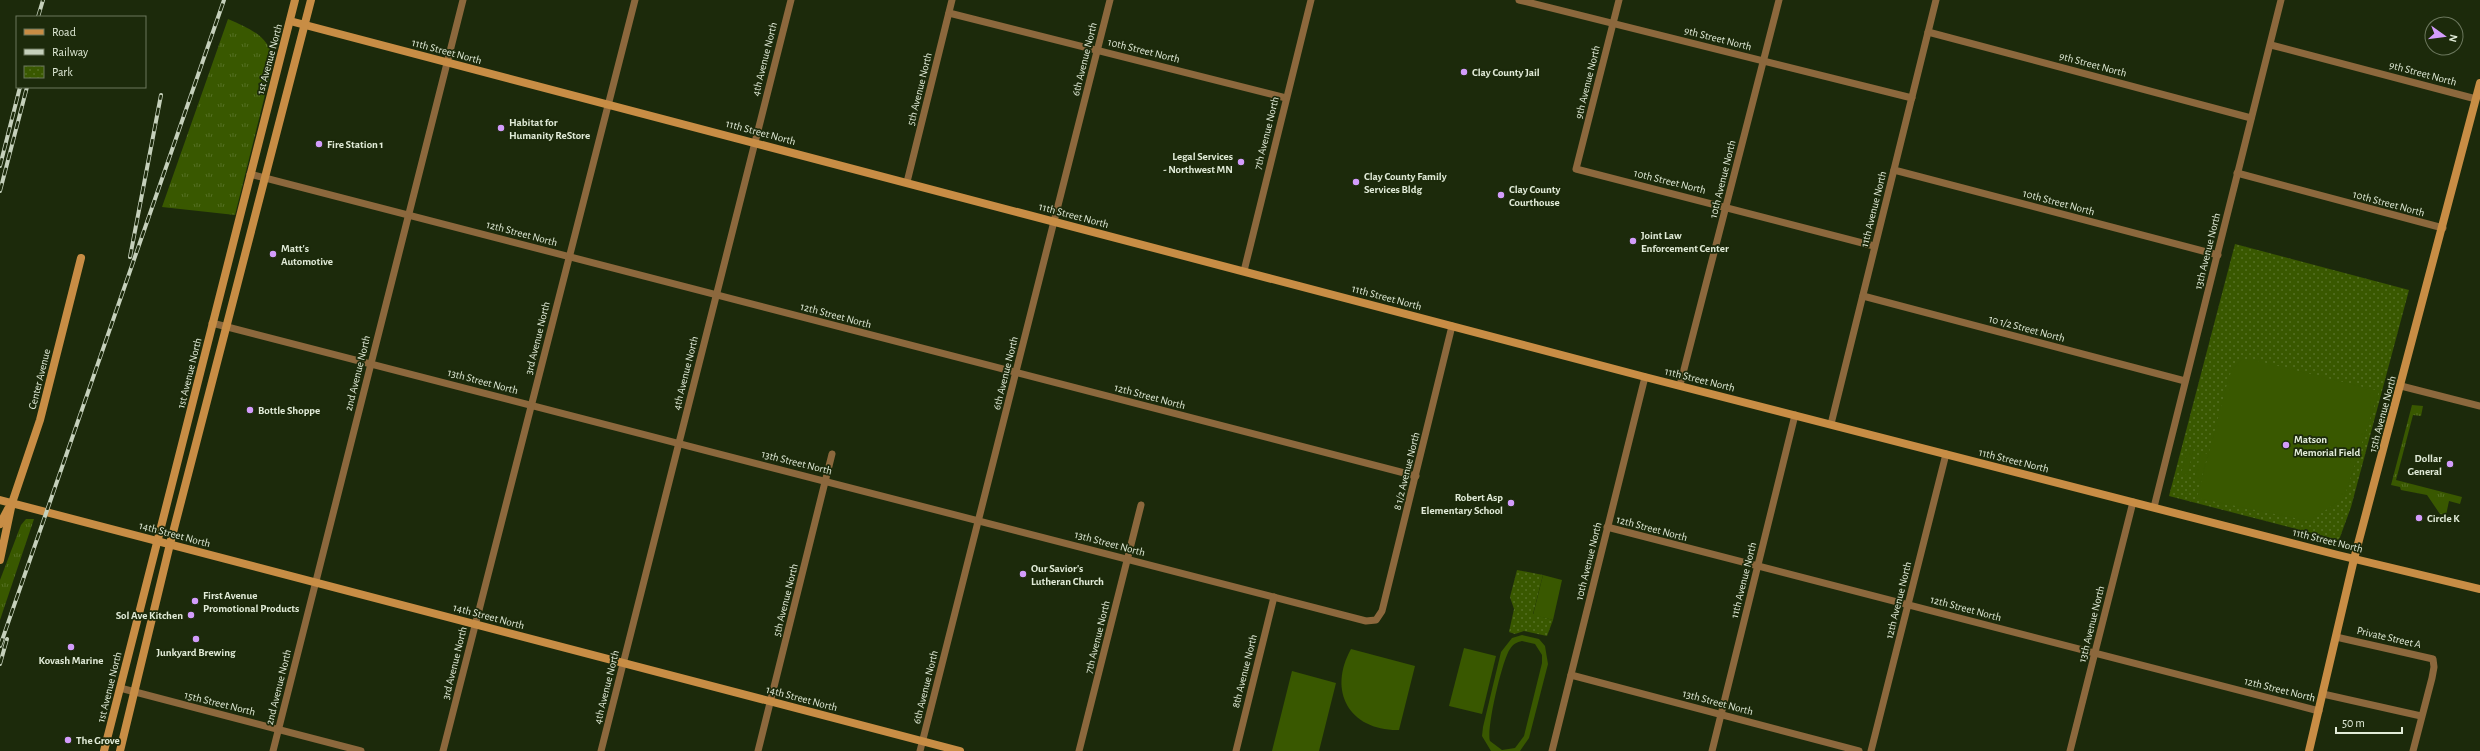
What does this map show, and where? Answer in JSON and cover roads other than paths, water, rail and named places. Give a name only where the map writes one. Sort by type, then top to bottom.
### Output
[{"type":"street","name":"1st Avenue North","points":[[104,751],[295,0]]},
{"type":"street","points":[[120,751],[170,544],[311,0]]},
{"type":"street","name":"2nd Avenue North","points":[[273,751],[462,0]]},
{"type":"street","name":"3rd Avenue North","points":[[443,751],[635,0]]},
{"type":"street","name":"4th Avenue North","points":[[601,751],[790,0]]},
{"type":"street","name":"5th Avenue North","points":[[908,182],[952,0]]},
{"type":"street","name":"6th Avenue North","points":[[920,751],[1110,0]]},
{"type":"street","name":"7th Avenue North","points":[[1244,271],[1311,0]]},
{"type":"street","name":"9th Street North","points":[[1519,0],[1912,98]]},
{"type":"street","name":"9th Avenue North","points":[[1576,169],[1619,0]]},
{"type":"street","name":"10th Avenue North","points":[[1680,386],[1779,0]]},
{"type":"street","name":"11th Avenue North","points":[[1831,424],[1936,0]]},
{"type":"street","name":"13th Avenue North","points":[[2154,507],[2281,0]]},
{"type":"street","name":"10th Street North","points":[[949,13],[1286,98]]},
{"type":"street","name":"11th Street North","points":[[290,21],[908,182],[1680,386],[2354,559],[2480,589]]},
{"type":"street","name":"9th Street North","points":[[1928,32],[2251,118]]},
{"type":"street","name":"9th Street North","points":[[2270,44],[2476,99]]},
{"type":"street","name":"15th Avenue North","points":[[2309,751],[2354,559],[2443,228],[2480,83]]},
{"type":"street","name":"10th Street North","points":[[1576,169],[1874,246]]},
{"type":"street","name":"10th Street North","points":[[1894,170],[2218,255]]},
{"type":"street","name":"10th Street North","points":[[2237,173],[2443,228]]},
{"type":"street","name":"12th Street North","points":[[250,174],[1416,476]]},
{"type":"street","name":"Center Avenue","points":[[0,560],[12,503],[40,420],[81,258]]},
{"type":"street","name":"10 1/2 Street North","points":[[1863,296],[2186,382]]},
{"type":"street","name":"13th Street North","points":[[212,323],[1366,621],[1376,620]]},
{"type":"street","name":"8 1/2 Avenue North","points":[[1376,620],[1382,611],[1452,326]]},
{"type":"street","name":"10th Avenue North","points":[[1552,751],[1645,376]]},
{"type":"street","points":[[2401,386],[2480,406]]},
{"type":"street","name":"11th Avenue North","points":[[1712,751],[1795,415]]},
{"type":"street","name":"5th Avenue North","points":[[758,751],[832,454]]},
{"type":"street","name":"12th Avenue North","points":[[1871,751],[1946,454]]},
{"type":"street","name":"14th Street North","points":[[0,500],[960,751]]},
{"type":"street","name":"13th Avenue North","points":[[2070,751],[2133,502]]},
{"type":"street","name":"Center Avenue","points":[[0,524],[12,503]]},
{"type":"street","name":"7th Avenue North","points":[[1079,751],[1141,506]]},
{"type":"street","name":"12th Street North","points":[[1607,527],[2319,711]]},
{"type":"street","name":"8th Avenue North","points":[[1236,751],[1274,597]]},
{"type":"street","name":"Private Street A","points":[[2336,636],[2433,659],[2434,662],[2422,716]]},
{"type":"street","name":"13th Street North","points":[[1571,675],[1859,751]]},
{"type":"street","name":"15th Street North","points":[[120,688],[361,751]]},
{"type":"street","points":[[2323,694],[2422,716],[2412,751]]},
{"type":"railway","points":[[38,16],[43,0]]},
{"type":"railway","points":[[0,646],[224,0]]},
{"type":"railway","points":[[0,166],[20,88]]},
{"type":"railway","points":[[0,191],[27,88]]},
{"type":"railway","points":[[130,257],[161,95]]},
{"type":"railway","points":[[0,664],[7,639]]},
{"type":"place","name":"Clay County Jail","points":[[1464,72]]},
{"type":"place","name":"Habitat for Humanity ReStore","points":[[501,128]]},
{"type":"place","name":"Fire Station 1","points":[[319,144]]},
{"type":"place","name":"Legal Services - Northwest MN","points":[[1241,162]]},
{"type":"place","name":"Clay County Family Services Bldg","points":[[1356,182]]},
{"type":"place","name":"Clay County Courthouse","points":[[1501,195]]},
{"type":"place","name":"Joint Law Enforcement Center","points":[[1633,241]]},
{"type":"place","name":"Matt's Automotive","points":[[273,254]]},
{"type":"place","name":"Bottle Shoppe","points":[[250,410]]},
{"type":"place","name":"Matson Memorial Field","points":[[2286,445]]},
{"type":"place","name":"Dollar General","points":[[2450,464]]},
{"type":"place","name":"Robert Asp Elementary School","points":[[1511,503]]},
{"type":"place","name":"Circle K","points":[[2419,518]]},
{"type":"place","name":"Our Savior's Lutheran Church","points":[[1023,574]]},
{"type":"place","name":"First Avenue Promotional Products","points":[[195,601]]},
{"type":"place","name":"Sol Ave Kitchen","points":[[191,615]]},
{"type":"place","name":"Junkyard Brewing","points":[[196,639]]},
{"type":"place","name":"Kovash Marine","points":[[71,647]]},
{"type":"place","name":"The Grove","points":[[68,740]]}]
